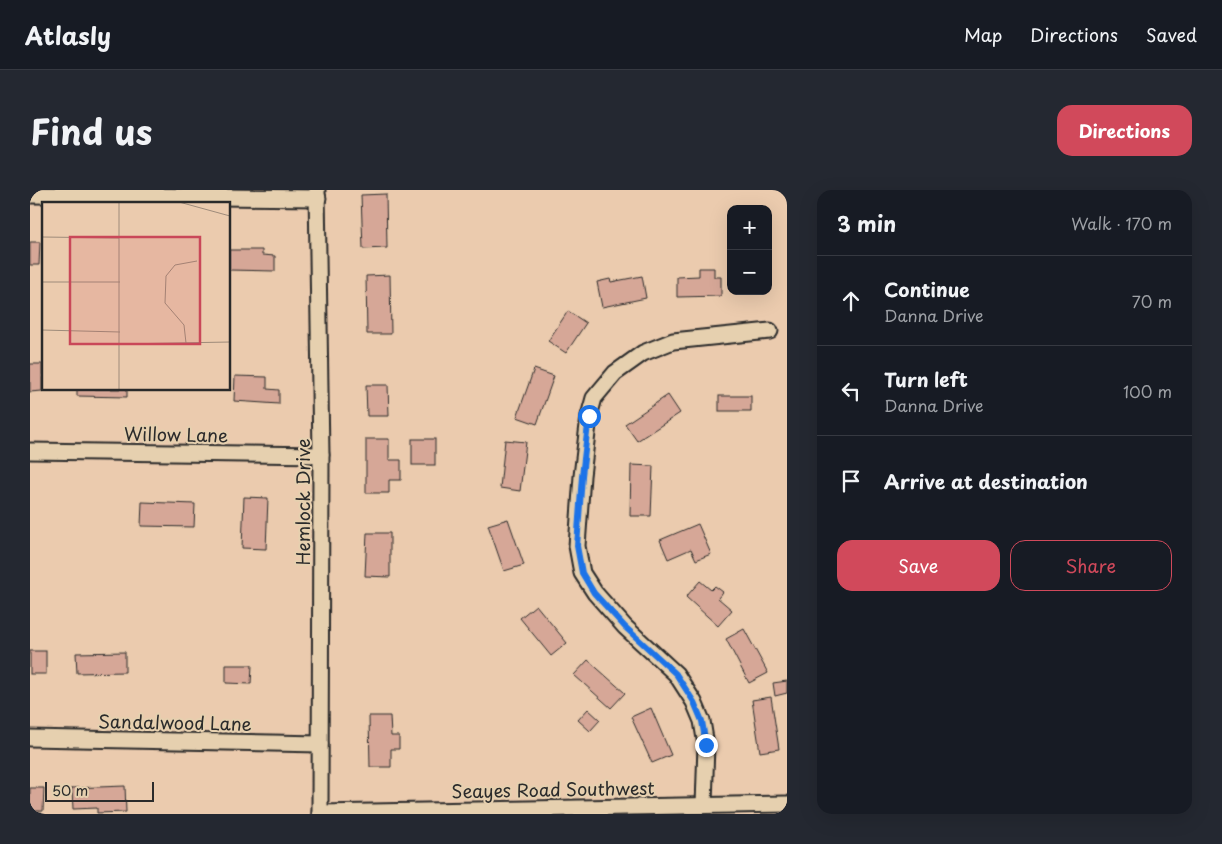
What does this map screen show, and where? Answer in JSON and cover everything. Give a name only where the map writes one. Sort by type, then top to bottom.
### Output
[{"type":"street","points":[[30,195],[317,194]]},
{"type":"street","name":"Hemlock Drive","points":[[317,194],[321,454],[320,813]]},
{"type":"street","points":[[704,805],[706,745],[702,721],[694,702],[676,674],[625,627],[594,593],[582,573],[577,546],[589,416],[594,398],[615,373],[643,352],[673,341],[770,331]]},
{"type":"street","name":"Willow Lane","points":[[30,452],[321,454]]},
{"type":"street","name":"Sandalwood Lane","points":[[30,738],[320,744]]},
{"type":"street","name":"Seayes Road Southwest","points":[[320,813],[787,804]]},
{"type":"building","points":[[386,194],[387,248],[363,249],[361,195]]},
{"type":"building","points":[[30,242],[40,242],[39,265],[30,265]]},
{"type":"building","points":[[230,250],[262,250],[262,255],[275,256],[275,271],[230,270]]},
{"type":"building","points":[[699,268],[714,268],[714,277],[721,277],[721,296],[677,297],[677,277],[699,276]]},
{"type":"building","points":[[390,275],[391,334],[367,334],[366,276]]},
{"type":"building","points":[[642,276],[646,298],[602,307],[597,282],[610,279],[611,282]]},
{"type":"building","points":[[568,311],[586,323],[566,353],[548,341]]},
{"type":"building","points":[[30,364],[42,364],[42,391],[30,392]]},
{"type":"building","points":[[534,369],[554,376],[537,424],[517,417]]},
{"type":"building","points":[[235,376],[267,377],[267,389],[279,390],[279,404],[234,401]]},
{"type":"building","points":[[366,385],[388,385],[389,416],[367,416]]},
{"type":"building","points":[[77,390],[127,390],[127,397],[77,396]]},
{"type":"building","points":[[668,395],[680,413],[637,441],[625,424]]},
{"type":"building","points":[[719,396],[751,396],[751,411],[719,411]]},
{"type":"building","points":[[366,439],[389,439],[389,460],[401,460],[401,480],[389,480],[389,493],[366,493]]},
{"type":"building","points":[[412,439],[435,439],[435,465],[412,465]]},
{"type":"building","points":[[505,440],[526,442],[520,491],[500,488]]},
{"type":"building","points":[[631,465],[653,466],[651,516],[630,516]]},
{"type":"building","points":[[244,497],[268,498],[266,549],[242,548]]},
{"type":"building","points":[[142,502],[195,504],[194,527],[141,526]]},
{"type":"building","points":[[508,519],[524,565],[504,571],[488,525]]},
{"type":"building","points":[[698,524],[711,554],[696,560],[691,549],[668,559],[660,540]]},
{"type":"building","points":[[367,533],[390,533],[390,577],[365,576]]},
{"type":"building","points":[[700,581],[711,590],[715,586],[723,592],[718,598],[732,610],[718,626],[686,597]]},
{"type":"building","points":[[536,605],[567,643],[551,656],[520,618]]},
{"type":"building","points":[[744,629],[768,673],[749,683],[726,639]]},
{"type":"building","points":[[30,651],[46,651],[46,674],[30,674]]},
{"type":"building","points":[[125,652],[125,672],[77,673],[76,653]]},
{"type":"building","points":[[588,660],[625,693],[611,708],[574,675]]},
{"type":"building","points":[[226,665],[252,665],[251,684],[226,683]]},
{"type":"building","points":[[787,681],[787,693],[775,696],[773,683]]},
{"type":"building","points":[[771,697],[779,749],[760,752],[752,700]]},
{"type":"building","points":[[651,708],[671,755],[652,763],[631,717]]},
{"type":"building","points":[[588,709],[600,720],[590,731],[578,720]]},
{"type":"building","points":[[369,716],[390,716],[391,736],[399,736],[399,749],[391,749],[391,767],[370,767]]},
{"type":"building","points":[[125,786],[126,812],[97,813],[97,808],[73,809],[72,788]]},
{"type":"building","points":[[30,788],[44,788],[43,811],[30,811]]},
{"type":"route","points":[[589,416],[577,546],[582,573],[594,593],[625,627],[676,674],[694,702],[702,721],[706,745]]}]
